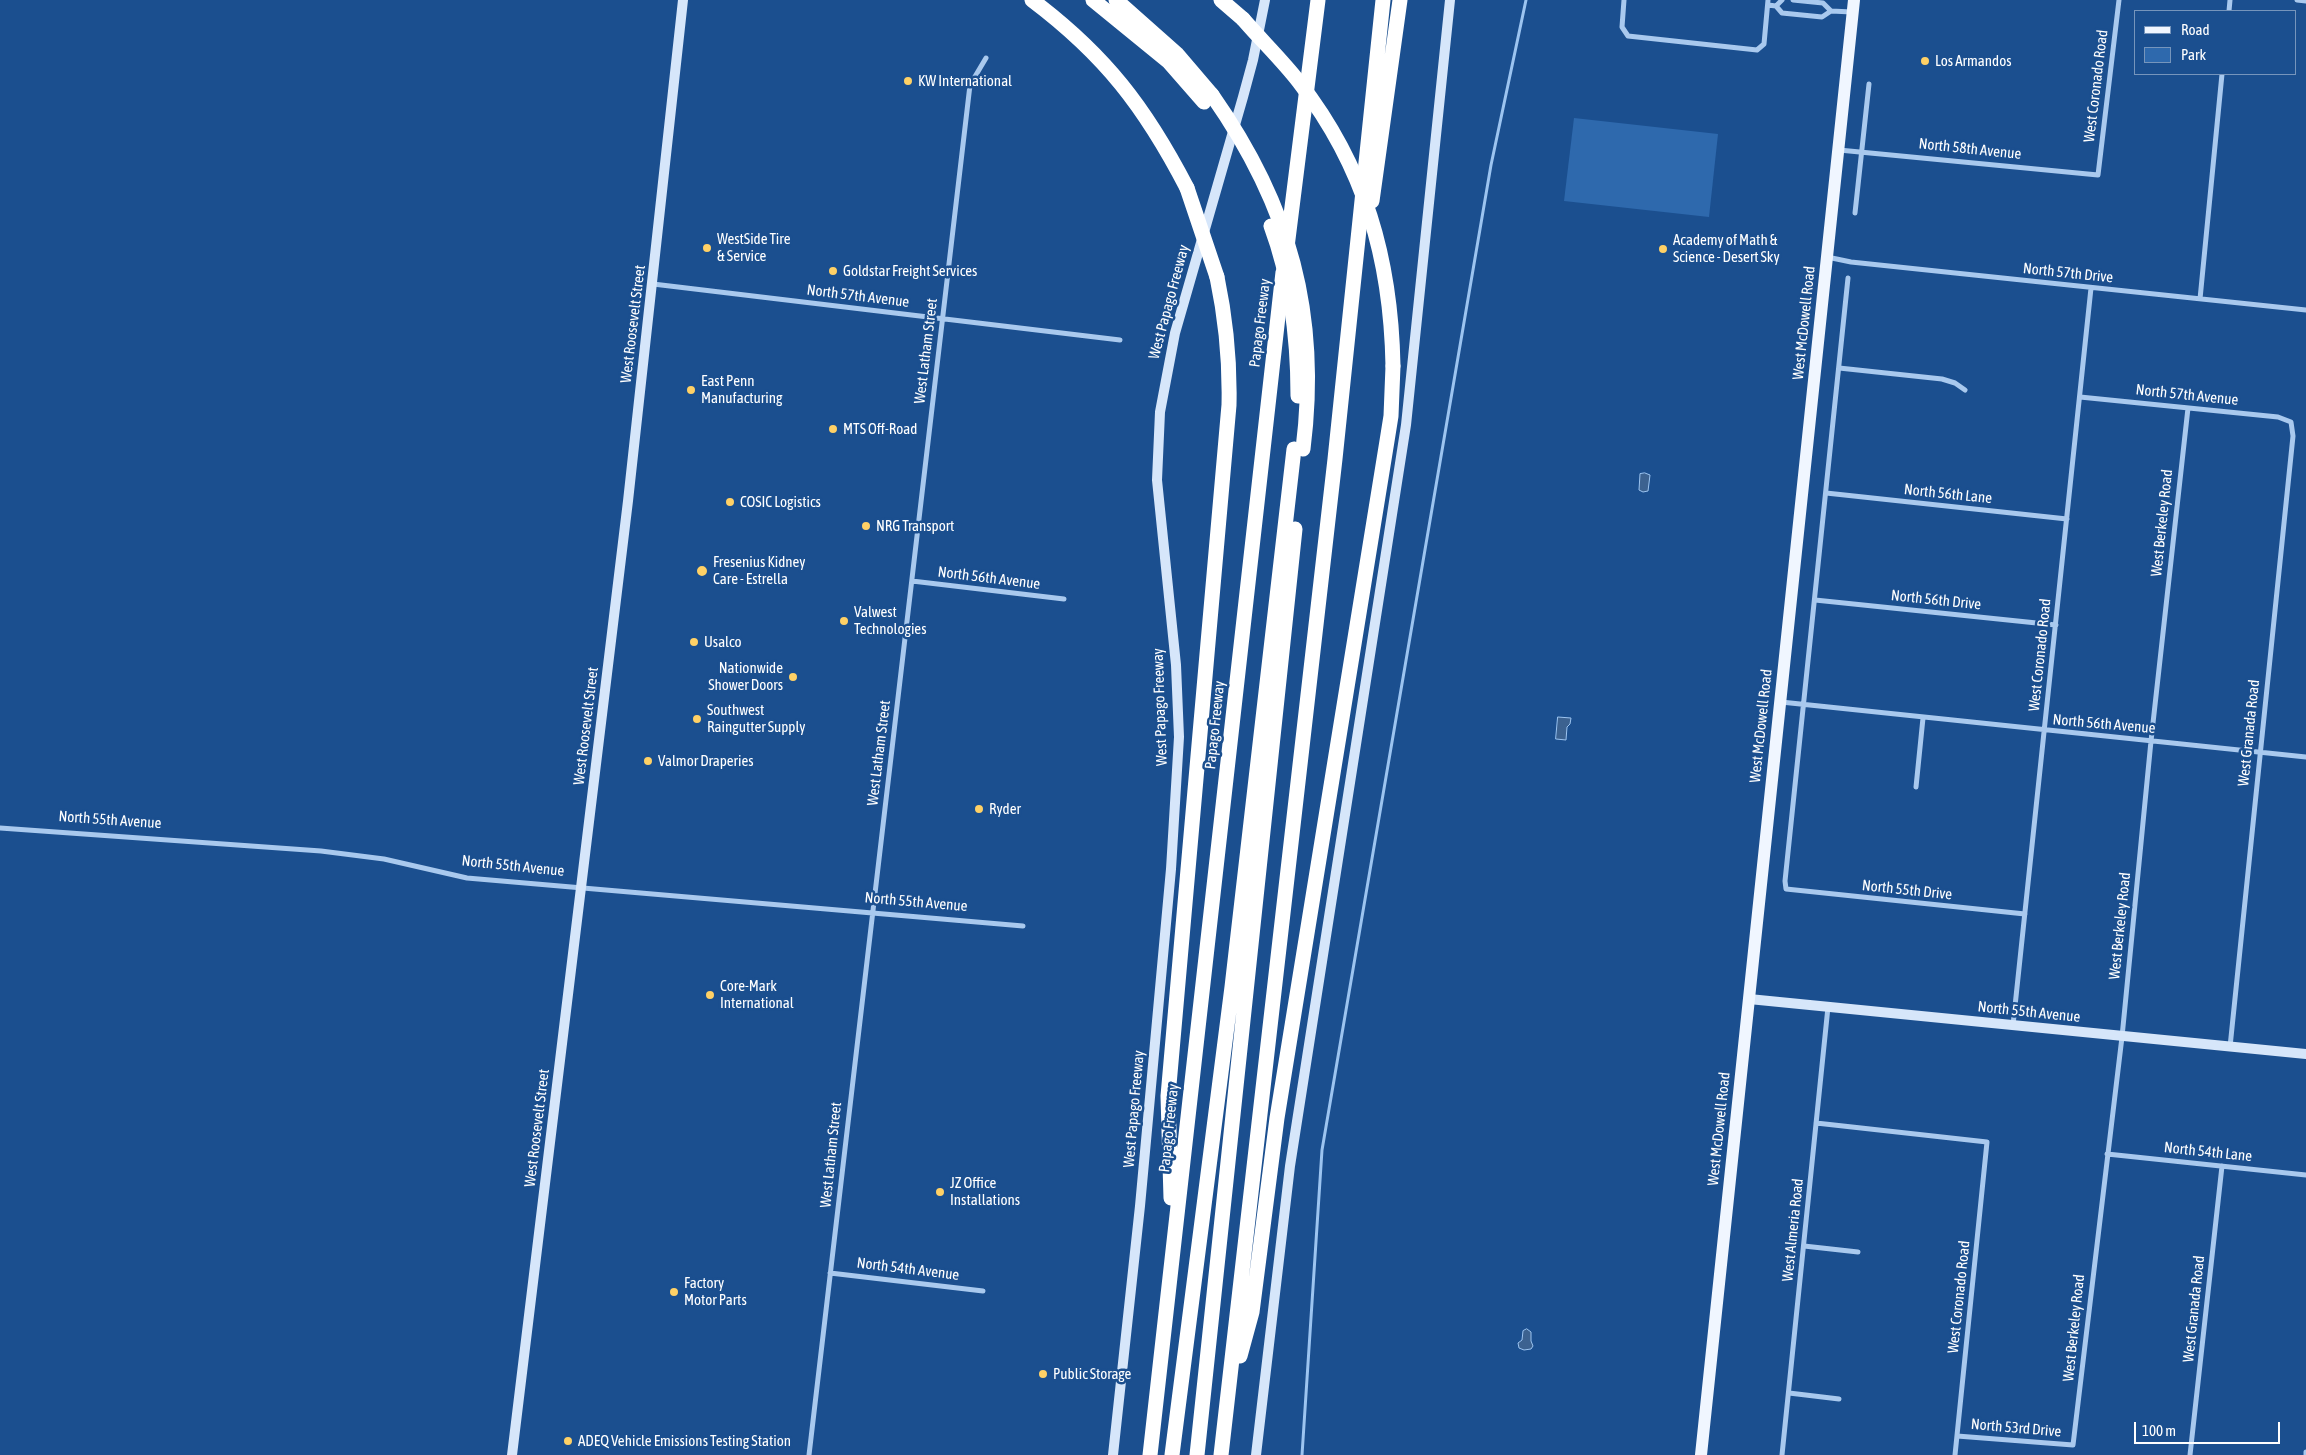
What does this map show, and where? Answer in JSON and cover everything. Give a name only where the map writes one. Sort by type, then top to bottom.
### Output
[{"type":"highway","points":[[1032,0],[1076,35],[1116,77],[1164,143],[1187,188],[1216,277],[1225,317],[1228,343],[1229,405],[1168,1096],[1173,1252]]},
{"type":"highway","points":[[1093,0],[1169,62],[1208,99]]},
{"type":"highway","points":[[1116,0],[1177,54],[1208,99],[1237,150],[1265,209],[1275,236],[1288,286],[1293,317],[1298,381],[1298,449],[1197,1455]]},
{"type":"highway","points":[[1221,0],[1243,19],[1298,81],[1325,118],[1344,151],[1371,213],[1382,254],[1389,295],[1393,366],[1391,416],[1278,1108],[1252,1312],[1227,1404]]},
{"type":"highway","name":"Papago Freeway","points":[[1150,1455],[1279,304],[1315,24],[1316,0]]},
{"type":"highway","points":[[1221,1455],[1335,459],[1383,0]]},
{"type":"highway","points":[[1335,459],[1400,0]]},
{"type":"highway","points":[[1172,1455],[1298,449]]},
{"type":"main road","name":"West Roosevelt Street","points":[[512,1455],[653,284],[683,0]]},
{"type":"main road","name":"West Papago Freeway","points":[[1113,1455],[1140,1206],[1171,869],[1179,737],[1176,665],[1157,480],[1160,412],[1175,333],[1246,88],[1265,0]]},
{"type":"main road","points":[[1256,1455],[1290,1166],[1406,424],[1450,0]]},
{"type":"main road","name":"West McDowell Road","points":[[1701,1455],[1853,6]]},
{"type":"main road","name":"North 55th Avenue","points":[[1749,999],[2306,1054]]},
{"type":"street","points":[[1624,0],[1622,27],[1628,36],[1758,50],[1764,44],[1768,3],[1776,6],[1782,13],[1822,17],[1831,11],[1853,6]]},
{"type":"street","points":[[1776,6],[1782,0]]},
{"type":"street","points":[[1793,0],[1823,3],[1831,11]]},
{"type":"street","name":"West Coronado Road","points":[[2098,175],[2118,0]]},
{"type":"street","points":[[2297,0],[2306,1]]},
{"type":"street","name":"West Latham Street","points":[[809,1455],[970,85],[986,58]]},
{"type":"street","points":[[2200,299],[2222,75]]},
{"type":"street","points":[[1855,214],[1869,84]]},
{"type":"street","name":"North 58th Avenue","points":[[1839,150],[2098,175]]},
{"type":"street","name":"North 57th Drive","points":[[1827,257],[1852,262],[2306,310]]},
{"type":"street","points":[[1803,704],[1848,278]]},
{"type":"street","name":"North 57th Avenue","points":[[653,284],[1120,340]]},
{"type":"street","name":"West Coronado Road","points":[[2013,1025],[2091,288]]},
{"type":"street","points":[[1839,368],[1942,379],[1955,383],[1965,390]]},
{"type":"street","name":"North 57th Avenue","points":[[2080,398],[2278,417],[2291,422]]},
{"type":"street","name":"West Berkeley Road","points":[[2074,1445],[2122,1036],[2151,741],[2188,408]]},
{"type":"street","name":"West Granada Road","points":[[2230,1047],[2293,436],[2291,422]]},
{"type":"street","name":"North 56th Lane","points":[[1826,493],[2067,519]]},
{"type":"street","name":"North 56th Avenue","points":[[912,581],[1064,599]]},
{"type":"street","name":"North 56th Drive","points":[[1814,600],[2056,625]]},
{"type":"street","name":"North 56th Avenue","points":[[1780,702],[2306,757]]},
{"type":"street","name":"North 55th Drive","points":[[1803,704],[1785,881],[1786,888],[2025,914]]},
{"type":"street","points":[[1916,787],[1923,718]]},
{"type":"street","name":"North 55th Avenue","points":[[0,828],[320,851],[384,859],[467,878],[1023,926]]},
{"type":"street","name":"West Almeria Road","points":[[1782,1455],[1828,1007]]},
{"type":"street","name":"West Coronado Road","points":[[1816,1123],[1987,1142],[1955,1455]]},
{"type":"street","name":"North 54th Lane","points":[[2107,1154],[2306,1175]]},
{"type":"street","name":"West Granada Road","points":[[2190,1455],[2222,1166]]},
{"type":"street","points":[[1804,1246],[1858,1252]]},
{"type":"street","name":"North 54th Avenue","points":[[830,1273],[983,1291]]},
{"type":"street","points":[[1789,1393],[1839,1399]]},
{"type":"street","name":"North 53rd Drive","points":[[1957,1436],[2074,1445]]},
{"type":"green space","points":[[1574,118],[1718,134],[1709,217],[1564,201]]},
{"type":"shaded area","points":[[1640,474],[1650,475],[1648,491],[1643,492],[1639,490]]},
{"type":"shaded area","points":[[1558,717],[1571,718],[1570,724],[1567,727],[1566,740],[1556,739]]},
{"type":"shaded area","points":[[1527,1329],[1531,1332],[1533,1346],[1531,1349],[1524,1350],[1519,1348],[1518,1343],[1522,1340],[1523,1331]]},
{"type":"waterway","points":[[1302,1455],[1322,1150],[1491,165],[1526,0]]},
{"type":"place","name":"Los Armandos","points":[[1925,61]]},
{"type":"place","name":"KW International","points":[[908,81]]},
{"type":"place","name":"WestSide Tire & Service","points":[[707,248]]},
{"type":"place","name":"Academy of Math & Science - Desert Sky","points":[[1663,249]]},
{"type":"place","name":"Goldstar Freight Services","points":[[833,271]]},
{"type":"place","name":"East Penn Manufacturing","points":[[691,390]]},
{"type":"place","name":"MTS Off-Road","points":[[833,429]]},
{"type":"place","name":"COSIC Logistics","points":[[730,502]]},
{"type":"place","name":"NRG Transport","points":[[866,526]]},
{"type":"place","name":"Fresenius Kidney Care - Estrella","points":[[702,571]]},
{"type":"place","name":"Valwest Technologies","points":[[844,621]]},
{"type":"place","name":"Usalco","points":[[694,642]]},
{"type":"place","name":"Nationwide Shower Doors","points":[[793,677]]},
{"type":"place","name":"Southwest Raingutter Supply","points":[[697,719]]},
{"type":"place","name":"Valmor Draperies","points":[[648,761]]},
{"type":"place","name":"Ryder","points":[[979,809]]},
{"type":"place","name":"Core-Mark International","points":[[710,995]]},
{"type":"place","name":"JZ Office Installations","points":[[940,1192]]},
{"type":"place","name":"Factory Motor Parts","points":[[674,1292]]},
{"type":"place","name":"Public Storage","points":[[1043,1374]]},
{"type":"place","name":"ADEQ Vehicle Emissions Testing Station","points":[[568,1441]]}]
